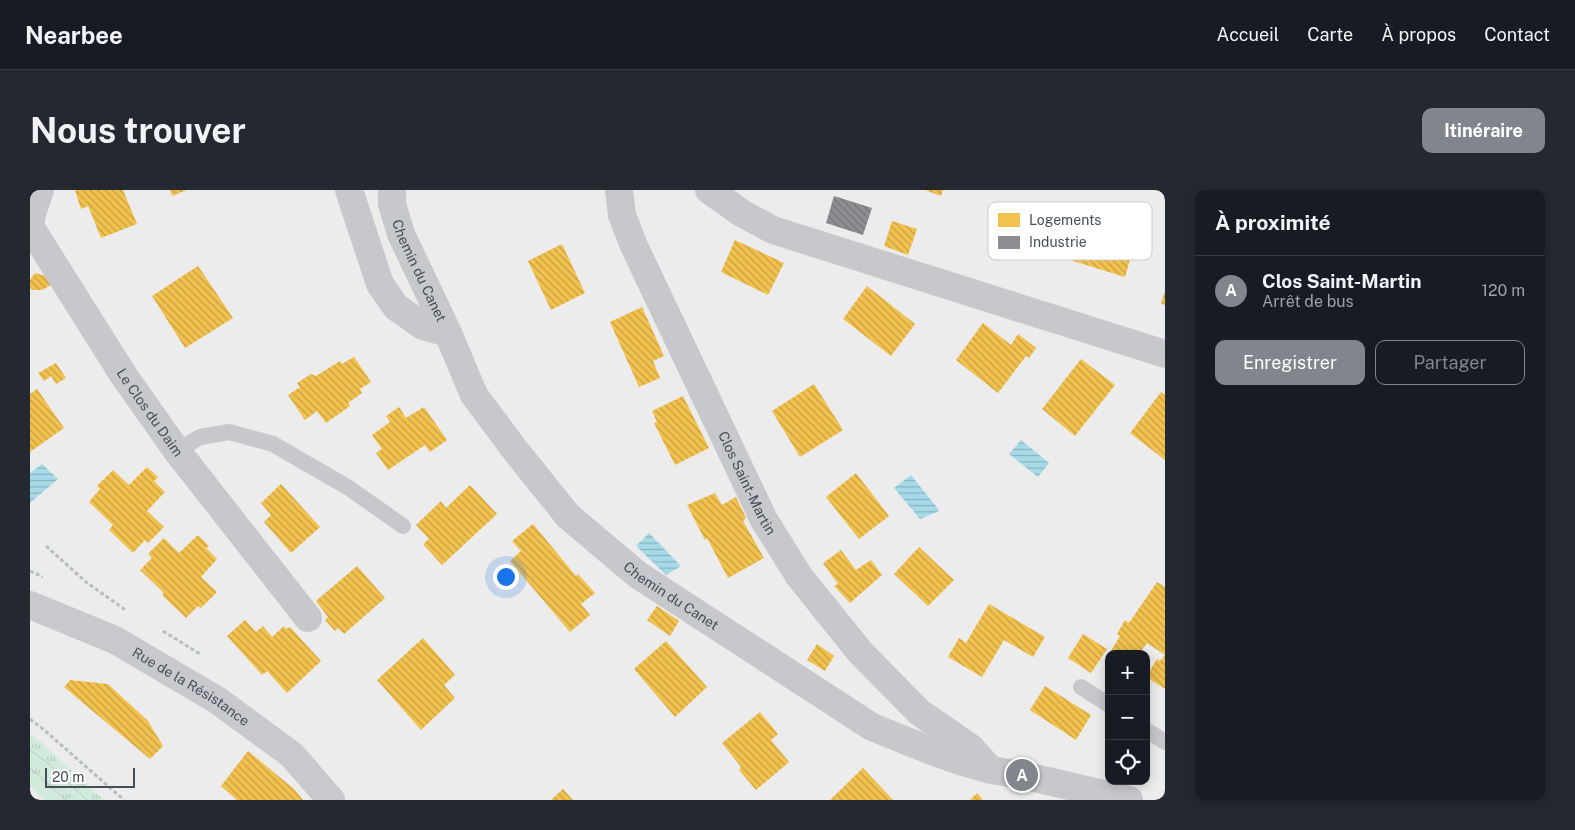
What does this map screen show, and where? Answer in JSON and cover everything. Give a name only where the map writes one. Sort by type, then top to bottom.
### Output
[{"type":"street","name":"Le Clos du Daim","points":[[40,190],[31,217],[31,228],[124,376],[177,452],[308,618]]},
{"type":"street","points":[[349,190],[380,284],[396,307],[423,326],[448,333]]},
{"type":"street","name":"Chemin du Canet","points":[[392,190],[392,204],[401,234],[448,333],[474,395],[568,516],[638,575],[872,727],[934,752],[991,770],[1022,775],[1129,800]]},
{"type":"street","name":"Clos Saint-Martin","points":[[619,190],[622,215],[634,246],[764,520],[799,576],[866,658],[919,712],[971,748],[991,770]]},
{"type":"street","points":[[709,190],[743,214],[773,230],[1165,354]]},
{"type":"street","name":"Rue de la Résistance","points":[[30,605],[116,640],[217,700],[292,755],[331,800]]},
{"type":"lane","points":[[177,452],[200,437],[229,432],[273,444],[349,488],[403,526]]},
{"type":"lane","points":[[1081,687],[1105,702]]},
{"type":"lane","points":[[1150,733],[1165,742]]},
{"type":"path","points":[[30,719],[124,800]]},
{"type":"green space","points":[[30,734],[104,800],[45,800],[30,787]]},
{"type":"water","points":[[1021,440],[1049,463],[1038,477],[1009,454]]},
{"type":"water","points":[[42,464],[58,479],[30,503],[30,473]]},
{"type":"water","points":[[911,475],[939,511],[920,519],[894,488]]},
{"type":"water","points":[[649,533],[681,566],[666,575],[636,546]]},
{"type":"building: Logements","points":[[123,190],[137,224],[101,238],[88,206],[81,209],[75,191]]},
{"type":"building: Logements","points":[[170,190],[187,190],[172,196]]},
{"type":"building: Logements","points":[[925,190],[943,190],[941,196]]},
{"type":"building: Logements","points":[[892,221],[917,229],[908,255],[884,246]]},
{"type":"building: Logements","points":[[735,240],[784,263],[768,295],[721,272]]},
{"type":"building: Logements","points":[[562,244],[585,293],[551,310],[528,261]]},
{"type":"building: Logements","points":[[1073,260],[1130,260],[1125,277]]},
{"type":"building: Logements","points":[[198,266],[233,318],[185,348],[152,296]]},
{"type":"building: Logements","points":[[35,273],[46,276],[51,285],[42,290],[32,290],[30,280]]},
{"type":"building: Logements","points":[[867,286],[915,324],[891,356],[843,319]]},
{"type":"building: Logements","points":[[1165,291],[1165,305],[1161,303]]},
{"type":"building: Logements","points":[[642,307],[664,356],[653,361],[660,378],[639,387],[610,322]]},
{"type":"building: Logements","points":[[983,323],[1011,345],[1018,334],[1036,348],[1029,358],[1026,356],[998,393],[956,360]]},
{"type":"building: Logements","points":[[354,357],[371,382],[360,389],[362,393],[348,403],[350,406],[326,423],[317,411],[305,420],[288,395],[300,387],[297,383],[311,374],[316,376],[340,361],[342,364]]},
{"type":"building: Logements","points":[[1081,359],[1115,385],[1075,436],[1042,409]]},
{"type":"building: Logements","points":[[56,363],[66,378],[56,384],[51,376],[44,381],[38,373]]},
{"type":"building: Logements","points":[[814,384],[843,430],[800,457],[772,411]]},
{"type":"building: Logements","points":[[37,389],[64,428],[30,452],[30,394]]},
{"type":"building: Logements","points":[[1161,392],[1165,395],[1165,460],[1130,433]]},
{"type":"building: Logements","points":[[683,396],[709,448],[675,465],[654,423],[657,422],[652,411]]},
{"type":"building: Logements","points":[[399,407],[406,418],[424,407],[447,440],[430,452],[425,445],[388,470],[376,453],[382,449],[372,435],[390,422],[386,416]]},
{"type":"building: Logements","points":[[147,467],[158,477],[154,481],[165,492],[147,511],[164,527],[148,543],[145,540],[133,553],[109,530],[113,525],[89,502],[100,489],[97,486],[113,470],[129,485]]},
{"type":"building: Logements","points":[[856,473],[889,516],[859,539],[826,497]]},
{"type":"building: Logements","points":[[281,484],[320,527],[291,553],[264,522],[271,515],[261,503]]},
{"type":"building: Logements","points":[[470,485],[497,514],[442,565],[423,544],[429,539],[416,525],[441,501],[446,508]]},
{"type":"building: Logements","points":[[715,493],[722,505],[736,497],[746,518],[743,521],[764,558],[728,578],[687,505]]},
{"type":"building: Logements","points":[[533,524],[576,576],[578,574],[595,593],[581,604],[590,615],[570,632],[510,561],[521,551],[512,541]]},
{"type":"building: Logements","points":[[198,535],[209,546],[206,548],[217,559],[201,577],[217,592],[201,608],[198,606],[186,618],[140,570],[152,558],[148,554],[164,538],[179,553]]},
{"type":"building: Logements","points":[[919,547],[954,580],[928,606],[894,574]]},
{"type":"building: Logements","points":[[841,550],[856,570],[871,560],[882,575],[850,603],[834,586],[838,584],[823,563]]},
{"type":"building: Logements","points":[[357,566],[385,598],[344,634],[338,628],[335,631],[325,620],[328,617],[316,601]]},
{"type":"building: Logements","points":[[1157,582],[1165,587],[1165,655],[1147,643],[1142,650],[1111,650],[1120,636],[1117,634],[1125,620],[1129,623]]},
{"type":"building: Logements","points":[[989,604],[1045,637],[1033,657],[1004,640],[982,677],[948,657],[959,638],[966,643]]},
{"type":"building: Logements","points":[[657,606],[679,621],[670,636],[647,620]]},
{"type":"building: Logements","points":[[245,620],[256,632],[263,626],[272,637],[284,626],[286,629],[290,627],[321,661],[287,693],[267,671],[262,675],[227,636]]},
{"type":"building: Logements","points":[[1083,634],[1107,649],[1091,673],[1068,658]]},
{"type":"building: Logements","points":[[423,638],[455,675],[444,685],[455,698],[421,730],[377,680]]},
{"type":"building: Logements","points":[[666,641],[707,687],[675,717],[634,669]]},
{"type":"building: Logements","points":[[817,644],[834,656],[825,671],[807,660]]},
{"type":"building: Logements","points":[[1165,655],[1165,689],[1150,680],[1150,670],[1157,659],[1160,661]]},
{"type":"building: Logements","points":[[70,680],[108,684],[148,721],[163,746],[150,759],[64,687]]},
{"type":"building: Logements","points":[[1045,686],[1091,715],[1076,740],[1030,710]]},
{"type":"building: Logements","points":[[760,712],[778,734],[771,740],[789,762],[756,790],[739,770],[741,767],[722,743]]},
{"type":"building: Logements","points":[[248,751],[294,789],[303,800],[237,800],[221,786]]},
{"type":"building: Logements","points":[[863,768],[893,800],[830,800],[833,797]]},
{"type":"building: Logements","points":[[563,789],[573,800],[551,800]]},
{"type":"building: Logements","points":[[977,793],[983,800],[970,800]]},
{"type":"building: Industrie","points":[[834,196],[872,208],[863,235],[826,223]]},
{"type":"tram line","points":[[30,750],[48,763],[87,800]]},
{"type":"tram line","points":[[30,768],[66,800]]},
{"type":"place","name":"Clos Saint-Martin","points":[[1022,775]]}]
